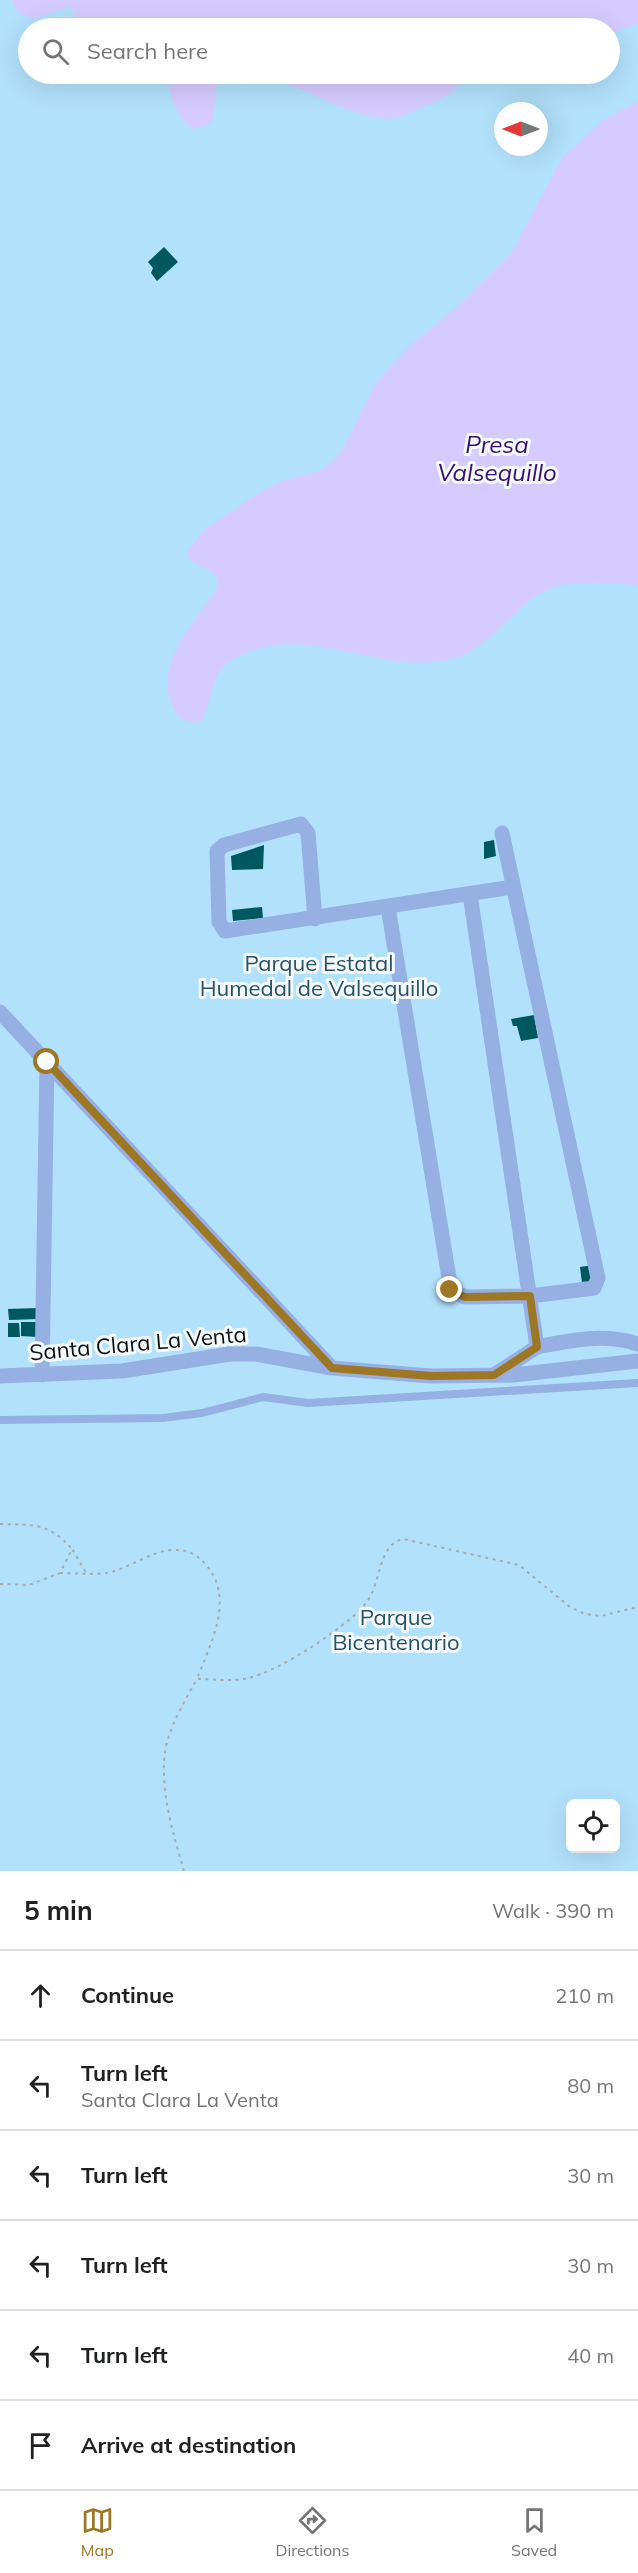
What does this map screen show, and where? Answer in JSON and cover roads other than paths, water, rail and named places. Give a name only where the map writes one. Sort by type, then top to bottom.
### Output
[{"type":"street","points":[[315,919],[308,833],[301,824],[224,845],[217,851],[219,922],[225,931],[315,919],[513,887]]},
{"type":"street","points":[[388,907],[450,1290],[465,1297],[530,1296],[589,1290],[597,1283],[598,1278],[502,833]]},
{"type":"street","points":[[470,894],[537,1347]]},
{"type":"street","points":[[0,1012],[332,1368]]},
{"type":"street","points":[[42,1375],[47,1062]]},
{"type":"street","points":[[494,1375],[537,1347],[577,1338],[625,1340],[638,1344]]},
{"type":"street","name":"Santa Clara La Venta","points":[[0,1376],[122,1371],[230,1354],[256,1354],[332,1368],[431,1376],[547,1372],[638,1361]]},
{"type":"lane","points":[[0,1420],[163,1418],[202,1413],[262,1397],[308,1403],[638,1383]]},
{"type":"water","points":[[12,0],[638,0],[638,23],[620,30],[620,18],[75,18],[71,6],[36,18],[18,13]]},
{"type":"water","points":[[168,84],[218,84],[210,124],[193,129],[188,125],[179,113]]},
{"type":"water","points":[[288,84],[460,84],[435,102],[395,118],[379,118],[343,108]]},
{"type":"water","name":"Presa Valsequillo","points":[[638,101],[638,585],[584,583],[552,588],[527,602],[479,646],[452,659],[425,663],[397,661],[317,646],[290,644],[263,647],[237,657],[220,671],[200,722],[183,719],[176,712],[169,695],[168,678],[172,662],[188,629],[219,585],[216,575],[193,562],[188,556],[188,550],[204,530],[254,496],[281,481],[319,471],[332,462],[343,449],[376,382],[411,344],[455,309],[510,255],[562,158],[602,121]]},
{"type":"park label","name":"Parque Estatal Humedal de Valsequillo","points":[[319,976]]},
{"type":"park label","name":"Parque Bicentenario","points":[[396,1630]]}]
